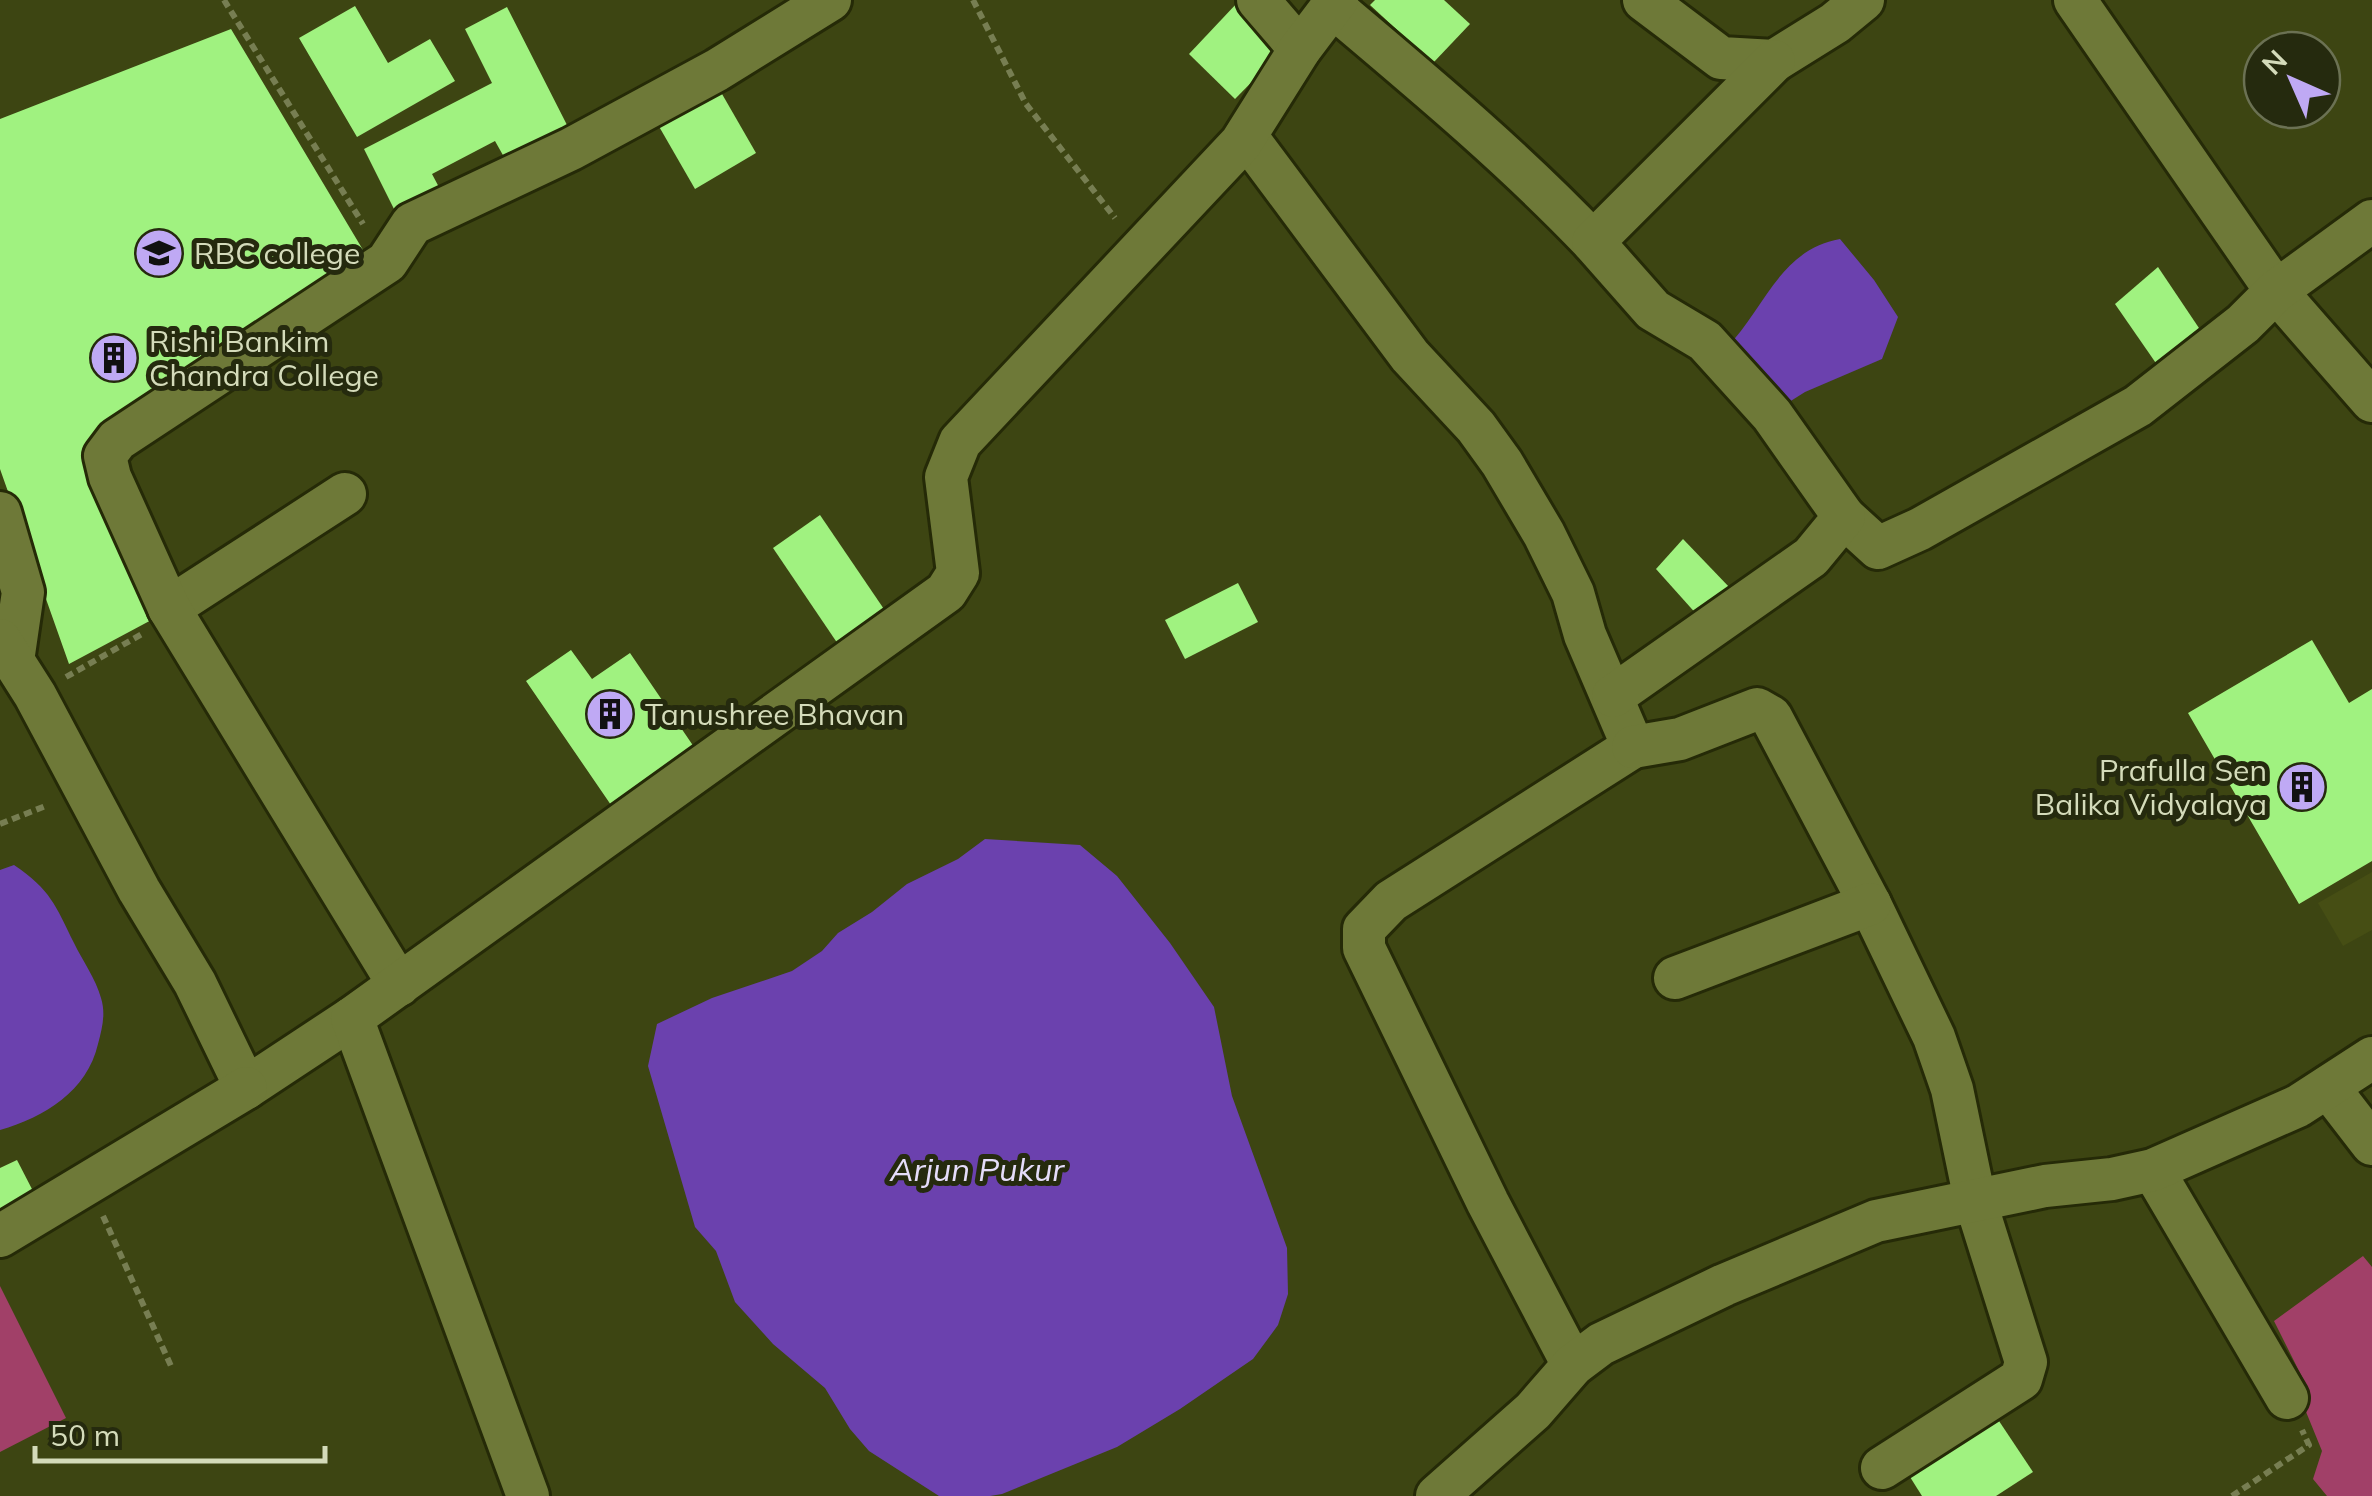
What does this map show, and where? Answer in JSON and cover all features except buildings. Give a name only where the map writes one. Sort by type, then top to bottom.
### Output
[{"type":"street","points":[[399,986],[172,612],[110,477],[105,456],[116,440],[387,262],[412,224],[571,148],[718,70],[830,0]]},
{"type":"street","points":[[1258,0],[1300,49]]},
{"type":"street","points":[[1644,0],[1721,58],[1774,60]]},
{"type":"street","points":[[1593,242],[1774,60],[1835,23],[1864,0]]},
{"type":"street","points":[[0,1236],[246,1088],[352,1018],[946,592],[958,572],[946,477],[950,458],[960,442],[1246,136],[1334,3],[1548,195],[1653,310],[1704,340],[1772,416],[1844,517],[1878,548],[1920,529],[2138,406],[2243,324],[2276,290],[2372,221]]},
{"type":"street","points":[[2092,5],[2276,290],[2372,401]]},
{"type":"street","points":[[1246,136],[1410,356],[1476,427],[1502,463],[1573,592],[1586,636],[1633,747]]},
{"type":"street","points":[[172,612],[345,494]]},
{"type":"street","points":[[0,514],[23,592],[16,666],[138,890],[196,984],[246,1088]]},
{"type":"street","points":[[1613,696],[1811,556],[1844,517]]},
{"type":"street","points":[[1574,1364],[1488,1203],[1364,948],[1364,929],[1391,901],[1633,747],[1680,739],[1757,709],[1770,717],[1870,904],[1934,1037],[1952,1089],[1975,1200],[2026,1362],[2021,1380],[1882,1468]]},
{"type":"street","points":[[1674,978],[1870,904]]},
{"type":"street","points":[[352,1018],[528,1496]]},
{"type":"street","points":[[1437,1496],[1533,1411],[1574,1364],[1600,1344],[1724,1285],[1876,1221],[2153,1170],[2298,1106],[2372,1058]]},
{"type":"street","points":[[2328,1087],[2372,1144]]},
{"type":"street","points":[[2153,1170],[2287,1398]]},
{"type":"path","points":[[224,0],[387,262]]},
{"type":"path","points":[[974,0],[1026,104],[1140,250]]},
{"type":"path","points":[[16,666],[172,612]]},
{"type":"path","points":[[0,824],[86,789]]},
{"type":"path","points":[[88,1183],[171,1366]]},
{"type":"path","points":[[2232,1496],[2309,1445],[2287,1398]]},
{"type":"shaded area","points":[[2372,872],[2372,930],[2343,946],[2318,903]]},
{"type":"shaded area","points":[[2363,1256],[2372,1267],[2372,1496],[2327,1496],[2313,1479],[2322,1451],[2302,1402],[2305,1383],[2274,1321]]},
{"type":"shaded area","points":[[0,1286],[66,1418],[0,1452]]},
{"type":"water","points":[[1840,239],[1898,317],[1882,359],[1805,392],[1778,409],[1726,348],[1787,268],[1819,245]]},
{"type":"water","name":"Arjun Pukur","points":[[985,839],[1080,845],[1117,876],[1214,1007],[1232,1096],[1287,1248],[1288,1294],[1278,1325],[1253,1359],[1117,1447],[1002,1494],[939,1496],[869,1451],[825,1388],[773,1344],[735,1302],[716,1251],[695,1227],[648,1066],[657,1024],[712,998],[792,971],[907,884],[958,859]]},
{"type":"water","points":[[14,865],[36,882],[56,908],[96,984],[103,1016],[92,1061],[74,1088],[33,1118],[0,1130],[0,870]]},
{"type":"place","name":"RBC college","points":[[159,253]]},
{"type":"place","name":"Rishi Bankim Chandra College","points":[[114,358]]},
{"type":"place","name":"Tanushree Bhavan","points":[[610,714]]},
{"type":"place","name":"Prafulla Sen Balika Vidyalaya","points":[[2302,787]]}]
